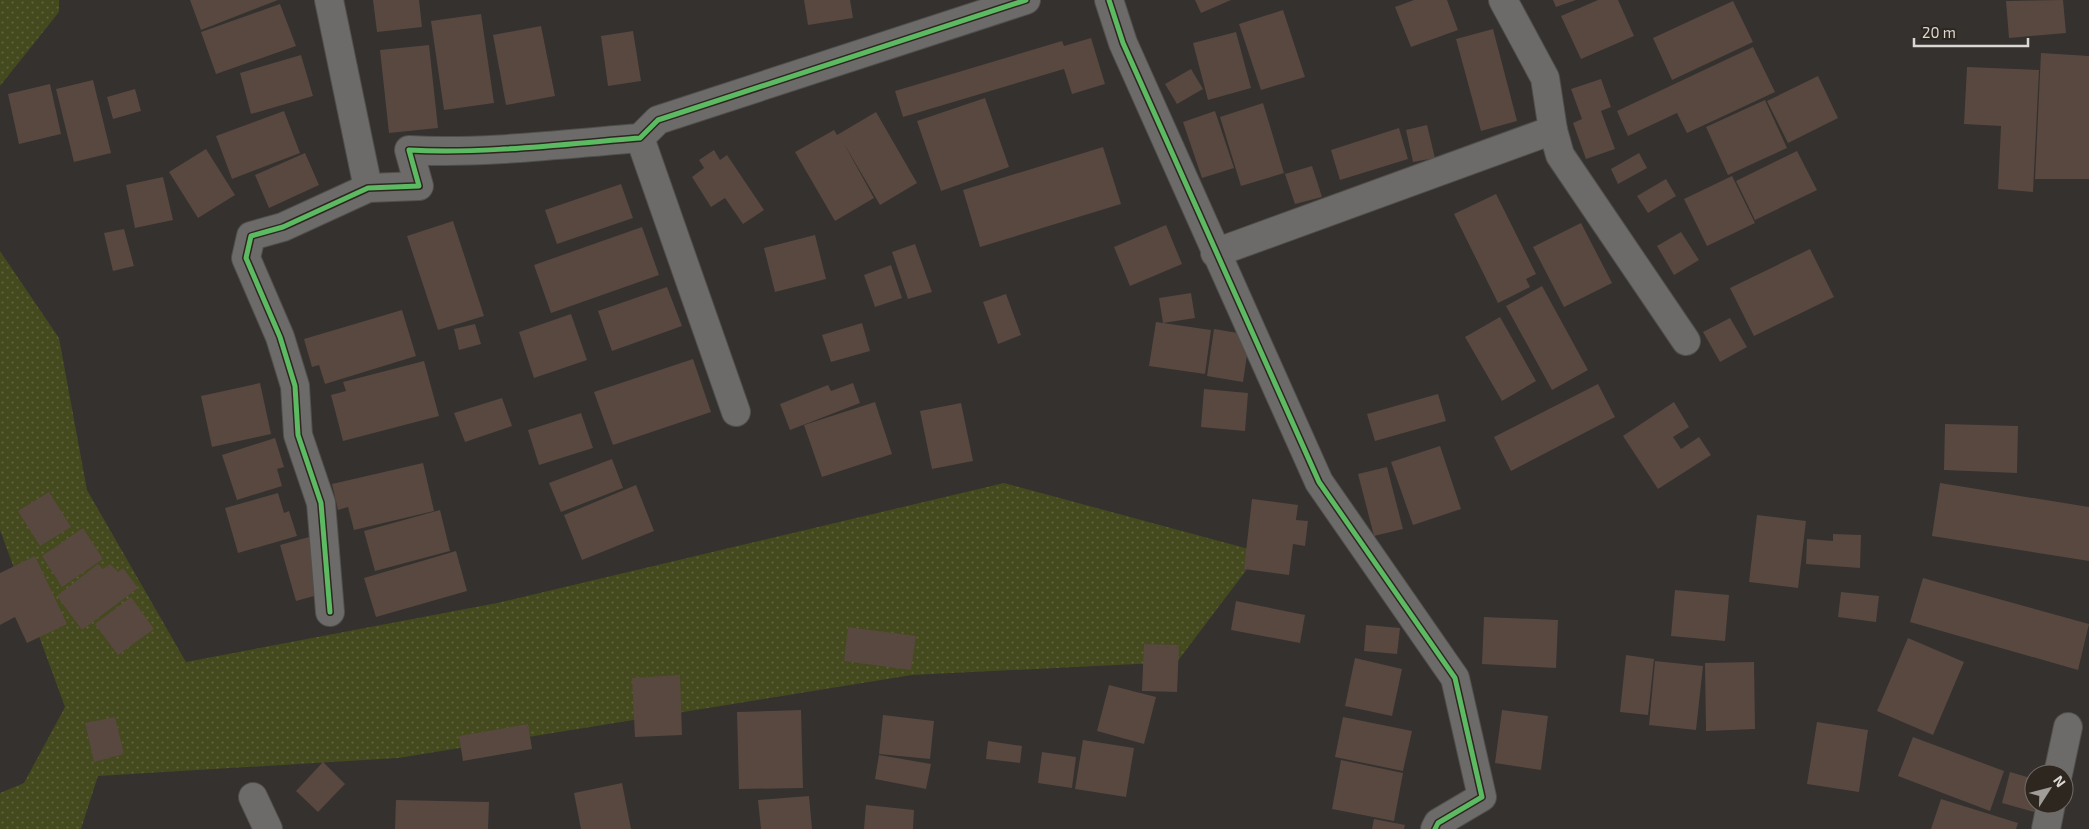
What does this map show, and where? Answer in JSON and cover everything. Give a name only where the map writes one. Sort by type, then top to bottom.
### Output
[{"type":"street","points":[[329,0],[368,188]]},
{"type":"street","points":[[330,612],[321,503],[298,435],[295,386],[280,338],[246,258],[251,236],[283,227],[368,188],[419,186],[408,150],[441,152],[519,148],[640,138],[658,120],[1026,0]]},
{"type":"street","points":[[1109,0],[1123,43],[1319,482],[1455,678],[1482,796],[1438,823],[1434,829]]},
{"type":"street","points":[[1503,0],[1545,78],[1553,130],[1560,156],[1686,340]]},
{"type":"street","points":[[1216,253],[1553,130]]},
{"type":"street","points":[[640,138],[736,412]]},
{"type":"street","points":[[2060,764],[2068,727]]},
{"type":"street","points":[[253,797],[268,829]]},
{"type":"street","points":[[2046,829],[2049,814]]},
{"type":"green space","points":[[0,0],[59,0],[59,12],[0,86]]},
{"type":"green space","points":[[0,251],[59,338],[87,490],[186,662],[497,603],[1004,483],[1260,552],[1177,662],[912,675],[398,758],[98,776],[81,829],[0,829],[0,793],[24,783],[65,707],[0,530]]},
{"type":"building","points":[[190,0],[278,0],[201,30]]},
{"type":"building","points":[[373,0],[419,0],[422,27],[377,32]]},
{"type":"building","points":[[804,0],[850,0],[853,18],[808,25]]},
{"type":"building","points":[[1195,0],[1231,0],[1201,13]]},
{"type":"building","points":[[1414,0],[1447,0],[1458,30],[1411,47],[1395,7]]},
{"type":"building","points":[[1553,0],[1576,0],[1556,7]]},
{"type":"building","points":[[1598,0],[1618,0],[1634,36],[1581,59],[1561,16]]},
{"type":"building","points":[[2063,0],[2066,33],[2009,38],[2006,1]]},
{"type":"building","points":[[1733,1],[1753,42],[1672,80],[1653,38]]},
{"type":"building","points":[[280,4],[296,46],[216,74],[201,32]]},
{"type":"building","points":[[1283,10],[1305,77],[1261,90],[1239,24]]},
{"type":"building","points":[[481,14],[494,103],[444,110],[431,21]]},
{"type":"building","points":[[541,26],[555,96],[506,105],[493,35]]},
{"type":"building","points":[[1493,29],[1517,121],[1481,131],[1456,39]]},
{"type":"building","points":[[633,31],[641,81],[608,86],[601,36]]},
{"type":"building","points":[[1236,32],[1251,88],[1208,100],[1193,43]]},
{"type":"building","points":[[1091,38],[1105,84],[1072,94],[1064,69],[903,117],[895,91],[1062,41],[1064,46]]},
{"type":"building","points":[[429,45],[438,128],[389,133],[380,50]]},
{"type":"building","points":[[1753,47],[1775,92],[1687,133],[1677,113],[1628,136],[1617,111]]},
{"type":"building","points":[[2041,53],[2089,56],[2089,179],[2035,179]]},
{"type":"building","points":[[301,55],[313,96],[251,114],[240,73]]},
{"type":"building","points":[[1967,67],[2039,70],[2033,192],[1998,189],[2001,126],[1964,124]]},
{"type":"building","points":[[1191,69],[1203,89],[1177,104],[1165,84]]},
{"type":"building","points":[[1818,76],[1838,118],[1788,143],[1767,101]]},
{"type":"building","points":[[1601,79],[1611,107],[1601,111],[1615,149],[1586,159],[1573,123],[1582,119],[1571,89]]},
{"type":"building","points":[[93,80],[111,153],[74,162],[56,89]]},
{"type":"building","points":[[50,84],[61,134],[19,144],[8,94]]},
{"type":"building","points":[[135,89],[141,111],[113,119],[107,97]]},
{"type":"building","points":[[985,98],[1009,167],[941,191],[917,121]]},
{"type":"building","points":[[1765,100],[1787,148],[1728,175],[1706,127]]},
{"type":"building","points":[[1263,103],[1284,173],[1241,186],[1220,117]]},
{"type":"building","points":[[284,111],[300,153],[232,179],[216,136]]},
{"type":"building","points":[[1215,111],[1234,168],[1202,178],[1183,122]]},
{"type":"building","points":[[876,112],[917,183],[880,205],[843,142],[874,198],[835,221],[795,152],[834,130],[837,135]]},
{"type":"building","points":[[1427,125],[1435,158],[1413,162],[1406,130]]},
{"type":"building","points":[[1399,128],[1408,159],[1340,180],[1331,150]]},
{"type":"building","points":[[1103,147],[1121,204],[980,247],[963,190]]},
{"type":"building","points":[[206,149],[235,195],[198,218],[169,172]]},
{"type":"building","points":[[714,150],[720,160],[727,155],[764,210],[743,224],[725,198],[711,207],[692,177],[704,168],[699,160]]},
{"type":"building","points":[[1797,151],[1817,190],[1755,220],[1736,181]]},
{"type":"building","points":[[305,153],[319,185],[269,208],[255,175]]},
{"type":"building","points":[[1639,153],[1647,168],[1618,184],[1611,169]]},
{"type":"building","points":[[1312,166],[1322,197],[1295,204],[1285,174]]},
{"type":"building","points":[[1732,176],[1755,223],[1707,246],[1684,199]]},
{"type":"building","points":[[163,177],[173,220],[135,228],[126,185]]},
{"type":"building","points":[[1666,179],[1676,196],[1648,213],[1637,196]]},
{"type":"building","points":[[621,184],[633,218],[557,244],[545,210]]},
{"type":"building","points":[[1496,194],[1536,274],[1526,279],[1530,287],[1498,303],[1454,214]]},
{"type":"building","points":[[453,221],[484,316],[438,330],[407,236]]},
{"type":"building","points":[[1581,223],[1612,283],[1564,307],[1533,247]]},
{"type":"building","points":[[1166,225],[1182,264],[1130,286],[1114,247]]},
{"type":"building","points":[[642,227],[659,275],[551,313],[534,265]]},
{"type":"building","points":[[124,229],[134,266],[113,271],[104,233]]},
{"type":"building","points":[[1681,232],[1699,260],[1674,275],[1657,246]]},
{"type":"building","points":[[815,235],[826,279],[775,292],[764,248]]},
{"type":"building","points":[[915,244],[932,292],[908,299],[892,252]]},
{"type":"building","points":[[1810,249],[1834,297],[1754,336],[1730,288]]},
{"type":"building","points":[[891,265],[902,298],[875,307],[864,275]]},
{"type":"building","points":[[1542,286],[1588,370],[1552,390],[1506,306]]},
{"type":"building","points":[[667,287],[682,326],[612,351],[598,311]]},
{"type":"building","points":[[1191,293],[1195,318],[1163,323],[1159,298]]},
{"type":"building","points":[[1006,294],[1021,335],[998,344],[983,302]]},
{"type":"building","points":[[402,310],[416,356],[325,384],[319,365],[312,367],[304,339]]},
{"type":"building","points":[[571,314],[587,360],[534,378],[519,332]]},
{"type":"building","points":[[1500,317],[1536,381],[1502,401],[1465,337]]},
{"type":"building","points":[[1730,318],[1747,347],[1720,362],[1703,332]]},
{"type":"building","points":[[1156,322],[1211,330],[1205,374],[1149,366]]},
{"type":"building","points":[[862,323],[870,351],[831,362],[822,335]]},
{"type":"building","points":[[475,324],[481,344],[459,350],[454,329]]},
{"type":"building","points":[[1214,329],[1250,335],[1243,382],[1207,376]]},
{"type":"building","points":[[693,359],[711,412],[613,445],[594,392]]},
{"type":"building","points":[[424,361],[439,416],[343,441],[331,395],[346,391],[343,382]]},
{"type":"building","points":[[260,383],[271,434],[212,447],[201,396]]},
{"type":"building","points":[[853,383],[860,403],[790,430],[780,404],[828,385],[831,391]]},
{"type":"building","points":[[1598,384],[1615,417],[1511,471],[1494,437]]},
{"type":"building","points":[[1204,389],[1248,393],[1245,431],[1201,427]]},
{"type":"building","points":[[1438,394],[1446,421],[1375,441],[1367,414]]},
{"type":"building","points":[[502,398],[512,426],[465,442],[454,413]]},
{"type":"building","points":[[875,402],[892,454],[822,477],[804,425]]},
{"type":"building","points":[[1674,402],[1689,427],[1673,437],[1681,449],[1699,437],[1711,455],[1658,489],[1623,436]]},
{"type":"building","points":[[961,403],[973,461],[932,469],[920,411]]},
{"type":"building","points":[[581,413],[593,448],[539,465],[528,430]]},
{"type":"building","points":[[1945,424],[2018,426],[2017,473],[1944,470]]},
{"type":"building","points":[[275,438],[284,467],[277,469],[282,486],[237,500],[222,455]]},
{"type":"building","points":[[1440,446],[1461,509],[1413,525],[1391,462]]},
{"type":"building","points":[[612,459],[623,488],[561,512],[549,483]]},
{"type":"building","points":[[423,463],[434,511],[354,530],[348,507],[338,510],[332,484]]},
{"type":"building","points":[[1387,467],[1403,529],[1374,536],[1358,474]]},
{"type":"building","points":[[1940,483],[2089,507],[2089,561],[1932,536]]},
{"type":"building","points":[[636,485],[654,531],[582,560],[564,515]]},
{"type":"building","points":[[49,492],[71,527],[40,546],[18,511]]},
{"type":"building","points":[[278,493],[284,513],[289,511],[297,536],[238,553],[225,508]]},
{"type":"building","points":[[1252,499],[1298,505],[1296,520],[1308,521],[1305,546],[1293,544],[1289,575],[1244,569]]},
{"type":"building","points":[[440,510],[450,551],[375,571],[364,531]]},
{"type":"building","points":[[1757,515],[1806,521],[1798,588],[1749,582]]},
{"type":"building","points":[[83,528],[103,559],[62,587],[42,556]]},
{"type":"building","points":[[1833,534],[1861,535],[1860,568],[1806,564],[1807,539],[1833,541]]},
{"type":"building","points":[[309,537],[325,593],[296,601],[280,545]]},
{"type":"building","points":[[456,551],[467,591],[376,617],[364,578]]},
{"type":"building","points":[[35,556],[67,624],[27,643],[15,617],[0,625],[0,573]]},
{"type":"building","points":[[98,564],[103,569],[110,564],[118,572],[123,568],[138,588],[82,630],[57,596]]},
{"type":"building","points":[[1923,578],[2089,624],[2078,670],[1910,622]]},
{"type":"building","points":[[1675,590],[1729,595],[1725,641],[1671,636]]},
{"type":"building","points":[[1841,592],[1879,596],[1876,622],[1838,617]]},
{"type":"building","points":[[131,597],[154,629],[118,655],[95,624]]},
{"type":"building","points":[[1236,601],[1305,615],[1300,643],[1231,630]]},
{"type":"building","points":[[1484,617],[1558,620],[1556,668],[1482,664]]},
{"type":"building","points":[[1366,625],[1400,628],[1397,654],[1364,651]]},
{"type":"building","points":[[848,627],[916,636],[911,670],[844,661]]},
{"type":"building","points":[[1908,638],[1964,662],[1933,735],[1877,711]]},
{"type":"building","points":[[1144,644],[1179,645],[1177,692],[1142,691]]},
{"type":"building","points":[[1626,655],[1654,659],[1648,715],[1620,712]]},
{"type":"building","points":[[1355,658],[1402,669],[1392,716],[1345,706]]},
{"type":"building","points":[[1655,661],[1703,666],[1696,730],[1649,725]]},
{"type":"building","points":[[1754,662],[1755,729],[1706,731],[1705,663]]},
{"type":"building","points":[[680,675],[682,735],[635,737],[632,678]]},
{"type":"building","points":[[1109,685],[1156,697],[1144,744],[1097,731]]},
{"type":"building","points":[[801,710],[803,788],[739,789],[737,712]]},
{"type":"building","points":[[1502,710],[1548,716],[1541,770],[1495,763]]},
{"type":"building","points":[[883,715],[934,721],[930,759],[879,754]]},
{"type":"building","points":[[115,717],[124,754],[94,762],[85,723]]},
{"type":"building","points":[[1343,717],[1412,731],[1403,771],[1335,757]]},
{"type":"building","points":[[1817,722],[1868,730],[1859,792],[1807,784]]},
{"type":"building","points":[[528,724],[532,749],[463,761],[459,736]]},
{"type":"building","points":[[1913,737],[2004,771],[1990,811],[1898,776]]},
{"type":"building","points":[[1083,740],[1134,748],[1126,797],[1075,789]]},
{"type":"building","points":[[988,741],[1022,746],[1020,763],[986,759]]},
{"type":"building","points":[[1042,752],[1076,757],[1072,788],[1038,783]]},
{"type":"building","points":[[879,755],[931,764],[926,789],[875,779]]},
{"type":"building","points":[[1341,760],[1403,773],[1394,821],[1332,809]]},
{"type":"building","points":[[323,762],[345,784],[318,812],[296,791]]},
{"type":"building","points":[[2010,772],[2024,776],[2024,809],[2002,803]]},
{"type":"building","points":[[622,783],[631,829],[581,829],[574,793]]},
{"type":"building","points":[[809,796],[812,829],[761,829],[758,800]]},
{"type":"building","points":[[1941,799],[2018,823],[2016,829],[1931,829]]},
{"type":"building","points":[[396,800],[489,802],[488,829],[395,829]]},
{"type":"building","points":[[866,805],[914,810],[913,829],[864,829]]},
{"type":"building","points":[[1374,819],[1405,825],[1404,829],[1372,829]]},
{"type":"cycle path","points":[[330,612],[321,503],[298,435],[295,386],[280,337],[246,258],[251,236],[283,227],[368,188],[419,186],[409,150],[496,150],[640,138],[658,120],[1026,0]]},
{"type":"cycle path","points":[[1109,0],[1123,43],[1319,482],[1455,678],[1482,797],[1438,823],[1435,829]]}]
